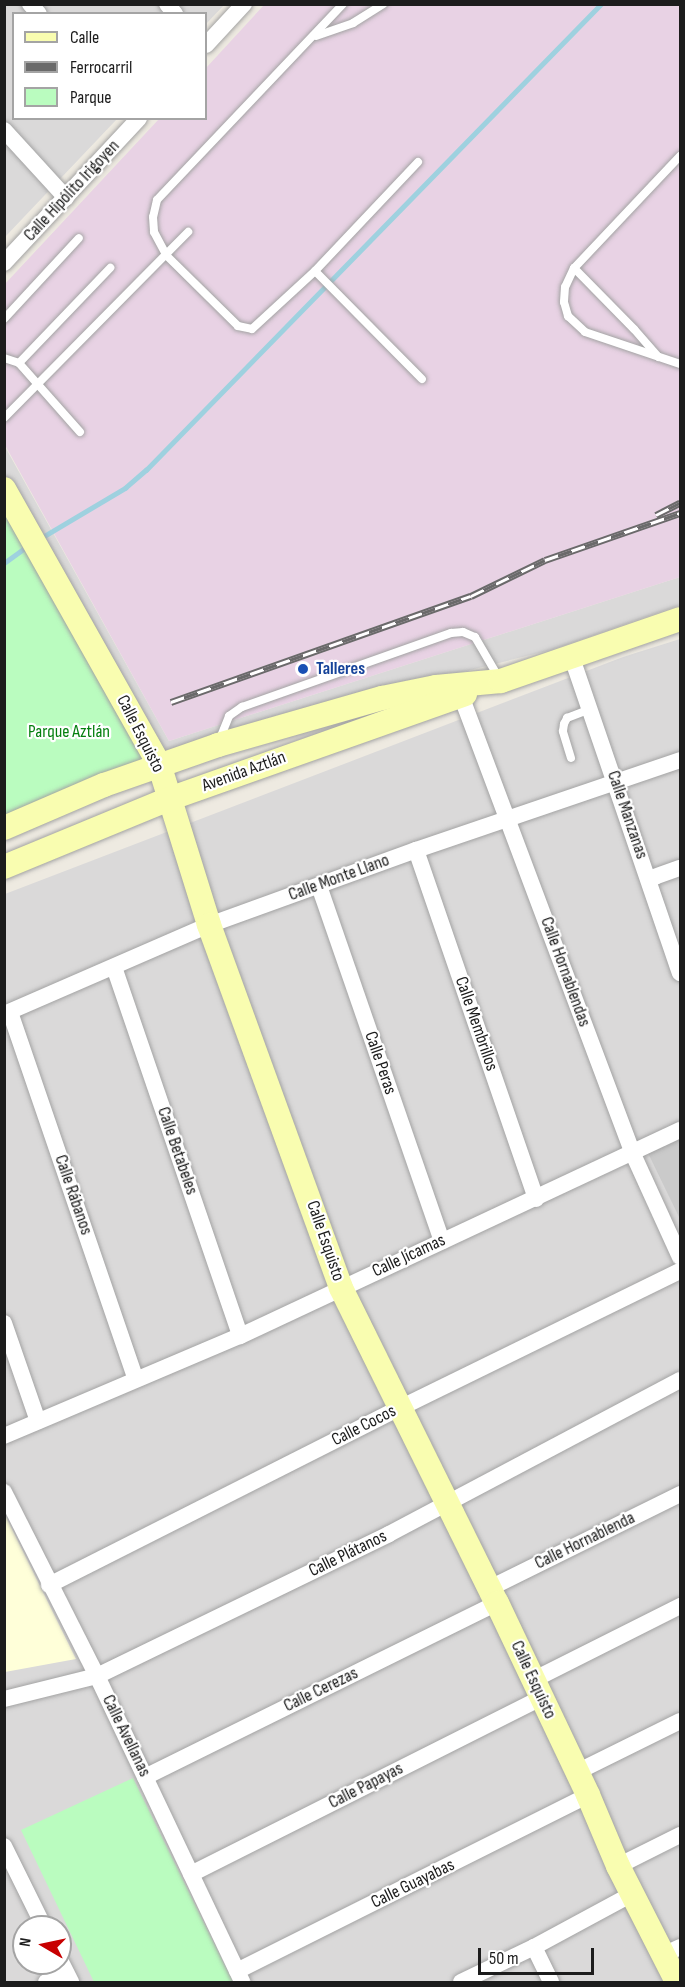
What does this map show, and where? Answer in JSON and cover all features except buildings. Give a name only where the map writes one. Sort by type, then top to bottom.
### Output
[{"type":"street","points":[[207,44],[244,4]]},
{"type":"street","name":"Calle Hipólito Irigoyen","points":[[4,263],[136,120]]},
{"type":"street","points":[[4,130],[66,198]]},
{"type":"street","name":"Calle Esquisto","points":[[4,489],[164,782],[209,925],[341,1287],[494,1595],[588,1795],[618,1866],[632,1894],[672,1951],[677,1983]]},
{"type":"street","name":"Avenida Aztlán","points":[[4,867],[164,782],[218,745],[345,706],[494,683],[681,619]]},
{"type":"street","name":"Calle Manzanas","points":[[572,658],[617,782],[681,973]]},
{"type":"street","name":"Avenida Aztlán","points":[[4,828],[164,782],[458,690]]},
{"type":"street","name":"Calle Hornablendas","points":[[458,690],[633,1154],[681,1257]]},
{"type":"street","points":[[164,782],[289,742],[320,727],[345,706]]},
{"type":"street","name":"Calle Monte Llano","points":[[7,1013],[209,925],[416,850],[681,760]]},
{"type":"street","name":"Calle Membrillos","points":[[416,850],[536,1199]]},
{"type":"street","points":[[649,879],[681,868]]},
{"type":"street","name":"Calle Peras","points":[[318,886],[442,1240]]},
{"type":"street","name":"Calle Betabeles","points":[[114,967],[240,1336]]},
{"type":"street","name":"Calle Rábanos","points":[[7,1013],[136,1379]]},
{"type":"street","name":"Calle Jícamas","points":[[4,1436],[240,1336],[681,1130]]},
{"type":"street","name":"Calle Cocos","points":[[49,1585],[400,1408],[681,1270]]},
{"type":"street","points":[[4,1323],[38,1421]]},
{"type":"street","name":"Calle Plátanos","points":[[4,1699],[97,1676],[389,1534],[681,1380]]},
{"type":"street","name":"Calle Avellanas","points":[[4,1492],[97,1676],[240,1977]]},
{"type":"street","name":"Calle Hornablenda","points":[[494,1595],[681,1494]]},
{"type":"street","name":"Calle Cerezas","points":[[145,1777],[494,1595]]},
{"type":"street","name":"Calle Papayas","points":[[191,1874],[537,1689],[681,1606]]},
{"type":"street","points":[[577,1772],[681,1721]]},
{"type":"street","name":"Calle Guayabas","points":[[240,1977],[588,1795]]},
{"type":"street","points":[[618,1866],[681,1835]]},
{"type":"street","points":[[4,1846],[38,1915]]},
{"type":"street","points":[[461,1983],[632,1894]]},
{"type":"street","points":[[534,1947],[551,1983]]},
{"type":"street","points":[[46,1983],[61,1975]]},
{"type":"lane","points":[[343,4],[157,200],[153,217],[154,232],[166,255],[238,326],[247,329],[262,321],[315,271],[418,162]]},
{"type":"lane","points":[[313,37],[352,23],[384,4]]},
{"type":"lane","points":[[680,159],[574,268],[565,287],[568,316],[585,332],[681,364]]},
{"type":"lane","points":[[4,418],[188,231]]},
{"type":"lane","points":[[4,319],[79,238]]},
{"type":"lane","points":[[19,363],[110,268]]},
{"type":"lane","points":[[574,268],[634,329],[658,358]]},
{"type":"lane","points":[[315,271],[422,379]]},
{"type":"lane","points":[[4,358],[19,363],[80,432]]},
{"type":"lane","points":[[218,745],[229,716],[242,707],[451,633],[463,632],[475,637],[494,683]]},
{"type":"lane","points":[[571,758],[563,731],[564,724],[567,718],[590,709]]},
{"type":"shaded area","points":[[5,5],[224,5],[207,23],[207,12],[12,12],[12,120],[116,120],[5,237]]},
{"type":"shaded area","points":[[264,5],[680,5],[680,577],[169,741],[5,445],[4,285],[158,120],[207,120],[207,67]]},
{"type":"shaded area","points":[[4,445],[169,741],[680,577],[680,605],[551,650],[304,711],[5,839]]},
{"type":"shaded area","points":[[680,639],[680,1982],[5,1982],[5,894],[623,657]]},
{"type":"shaded area","points":[[680,1135],[680,1219],[647,1151]]},
{"type":"shaded area","points":[[5,1515],[76,1659],[5,1672]]},
{"type":"green space","name":"Parque Aztlán","points":[[4,490],[159,764],[4,830]]},
{"type":"green space","points":[[133,1778],[233,1982],[94,1982],[72,1936],[72,1915],[62,1915],[21,1830]]},
{"type":"waterway","points":[[41,538],[125,488],[146,470],[601,4]]},
{"type":"waterway","points":[[4,563],[29,545]]},
{"type":"railway","points":[[656,515],[680,503]]},
{"type":"railway","points":[[171,702],[471,596],[545,560],[680,513]]},
{"type":"place","name":"Talleres","points":[[303,669]]}]
